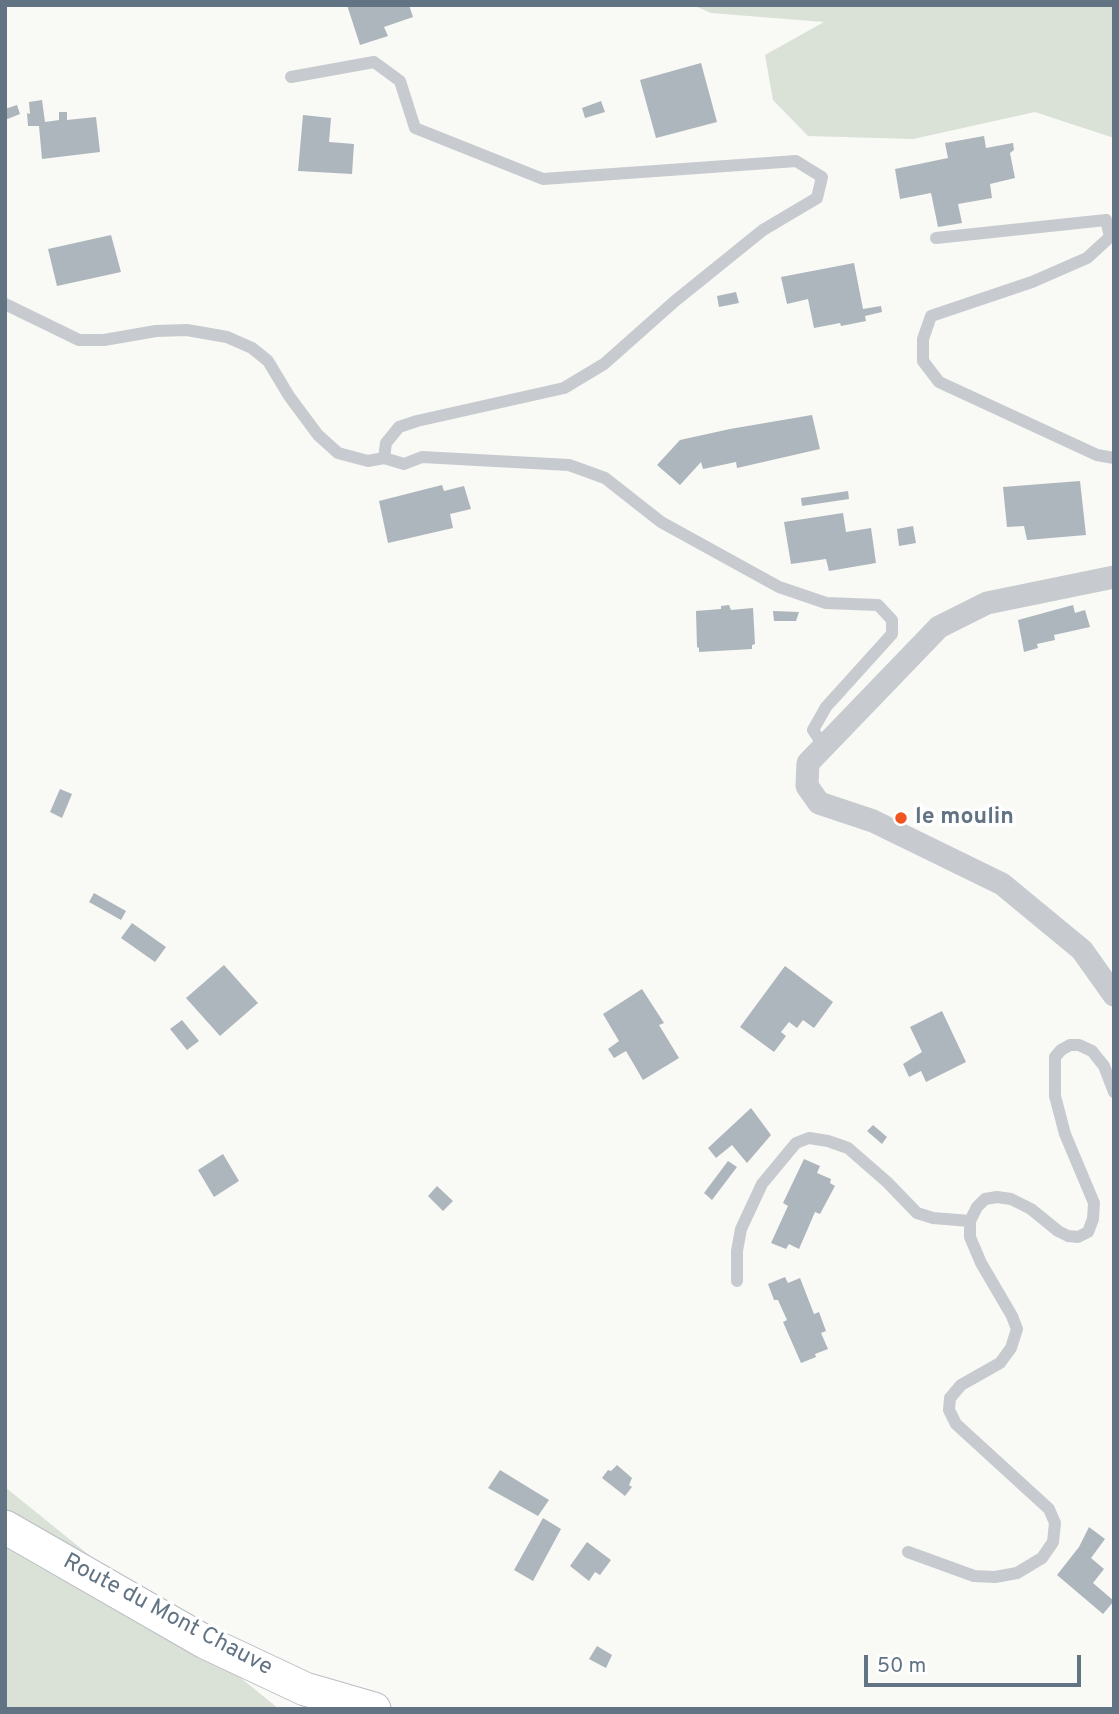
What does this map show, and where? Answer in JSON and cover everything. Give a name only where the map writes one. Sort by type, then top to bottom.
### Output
[{"type":"street","points":[[1114,577],[987,603],[939,627],[808,763],[807,786],[819,803],[873,821],[1002,884],[1082,950],[1114,995]]},
{"type":"street","name":"Route du Mont Chauve","points":[[5,1527],[205,1642],[305,1689],[374,1709]]},
{"type":"lane","points":[[290,77],[374,62],[400,81],[415,128],[543,179],[796,161],[822,177],[817,198],[763,230],[674,301],[604,364],[564,388],[399,427],[386,443],[384,458]]},
{"type":"lane","points":[[936,239],[1106,220],[1110,237],[1087,258],[1032,282],[931,316],[923,339],[923,361],[939,382],[1097,454],[1114,458]]},
{"type":"lane","points":[[5,304],[79,340],[104,340],[156,331],[187,330],[227,337],[252,348],[268,361],[289,396],[318,435],[338,453],[368,461],[384,458],[404,464],[422,457],[569,465],[605,478],[661,522],[779,587],[826,603],[878,605],[892,620],[891,634],[826,707],[813,730],[823,745]]},
{"type":"lane","points":[[908,1552],[974,1576],[995,1577],[1017,1573],[1042,1558],[1054,1542],[1055,1523],[1049,1509],[956,1424],[950,1410],[950,1398],[961,1385],[1000,1363],[1011,1348],[1017,1329],[1012,1315],[981,1263],[970,1237],[970,1221],[977,1207],[985,1199],[997,1197],[1011,1199],[1031,1209],[1068,1237],[1078,1237],[1088,1232],[1093,1219],[1094,1203],[1065,1134],[1055,1096],[1055,1057],[1070,1045],[1079,1045],[1092,1051],[1104,1066],[1114,1092]]},
{"type":"lane","points":[[737,1281],[737,1251],[741,1229],[762,1184],[796,1143],[809,1138],[828,1140],[848,1148],[917,1213],[933,1218],[970,1221]]},
{"type":"shaded area","points":[[693,5],[1114,5],[1114,138],[1035,112],[913,139],[808,136],[773,100],[765,55],[824,22],[711,13]]},
{"type":"shaded area","points":[[5,1487],[279,1709],[5,1709]]},
{"type":"building","points":[[347,5],[409,5],[413,17],[384,27],[388,36],[360,45]]},
{"type":"building","points":[[701,63],[717,122],[656,138],[640,80]]},
{"type":"building","points":[[42,100],[45,122],[59,120],[59,112],[67,112],[67,120],[96,117],[100,152],[42,159],[39,126],[28,126],[27,113],[30,114],[29,102]]},
{"type":"building","points":[[601,101],[605,112],[585,118],[582,108]]},
{"type":"building","points":[[17,105],[20,114],[5,120],[5,109]]},
{"type":"building","points":[[303,115],[331,118],[329,142],[354,144],[352,174],[298,171]]},
{"type":"building","points":[[984,136],[986,148],[1013,143],[1014,150],[1010,153],[1015,178],[990,184],[992,198],[958,204],[962,223],[938,227],[931,193],[900,199],[895,169],[948,158],[945,143]]},
{"type":"building","points":[[111,235],[121,272],[57,286],[48,249]]},
{"type":"building","points":[[854,263],[863,309],[881,306],[882,312],[865,316],[866,321],[814,328],[808,299],[787,304],[781,277]]},
{"type":"building","points":[[736,292],[739,303],[719,307],[717,296]]},
{"type":"building","points":[[812,415],[820,449],[737,468],[736,462],[703,469],[701,462],[680,485],[657,465],[680,440]]},
{"type":"building","points":[[1080,481],[1086,535],[1027,540],[1024,526],[1007,527],[1003,487]]},
{"type":"building","points":[[442,485],[444,491],[464,486],[471,509],[450,514],[453,528],[388,543],[379,501]]},
{"type":"building","points":[[848,491],[849,499],[802,506],[801,498]]},
{"type":"building","points":[[843,513],[846,532],[871,528],[876,563],[829,571],[826,559],[791,564],[784,522]]},
{"type":"building","points":[[913,526],[916,543],[899,546],[897,529]]},
{"type":"building","points":[[729,605],[731,610],[753,608],[755,644],[752,649],[699,652],[696,611],[721,609],[721,606]]},
{"type":"building","points":[[1073,605],[1075,613],[1085,610],[1090,627],[1054,635],[1055,640],[1037,644],[1038,648],[1024,652],[1018,620]]},
{"type":"building","points":[[773,611],[799,612],[796,621],[774,621]]},
{"type":"building","points":[[60,789],[72,794],[62,818],[50,812]]},
{"type":"building","points":[[94,893],[126,911],[121,920],[89,902]]},
{"type":"building","points":[[132,923],[166,947],[155,962],[121,938]]},
{"type":"building","points":[[224,965],[258,1003],[220,1036],[186,998]]},
{"type":"building","points":[[785,966],[833,1002],[814,1028],[803,1020],[797,1028],[789,1022],[781,1032],[786,1036],[774,1052],[740,1027]]},
{"type":"building","points":[[642,989],[664,1023],[659,1025],[679,1058],[643,1080],[626,1051],[614,1058],[608,1049],[619,1041],[603,1014]]},
{"type":"building","points":[[942,1011],[966,1062],[926,1082],[921,1071],[909,1077],[903,1064],[922,1052],[910,1027]]},
{"type":"building","points":[[182,1020],[199,1041],[187,1050],[170,1029]]},
{"type":"building","points":[[751,1108],[771,1135],[747,1163],[732,1145],[716,1158],[708,1148]]},
{"type":"building","points":[[873,1125],[887,1137],[882,1144],[867,1131]]},
{"type":"building","points":[[223,1154],[239,1181],[214,1197],[198,1170]]},
{"type":"building","points":[[804,1159],[820,1166],[817,1173],[831,1179],[830,1183],[835,1186],[820,1214],[815,1212],[799,1249],[789,1244],[786,1249],[771,1243],[788,1206],[783,1203]]},
{"type":"building","points":[[728,1161],[737,1167],[712,1200],[704,1193]]},
{"type":"building","points":[[437,1186],[453,1201],[443,1211],[428,1196]]},
{"type":"building","points":[[785,1277],[788,1283],[800,1278],[814,1314],[819,1312],[826,1331],[821,1333],[828,1349],[801,1363],[783,1322],[787,1320],[778,1300],[774,1300],[768,1284]]},
{"type":"building","points":[[617,1465],[632,1478],[629,1485],[632,1487],[625,1496],[602,1478],[608,1470],[611,1471]]},
{"type":"building","points":[[500,1470],[549,1500],[538,1516],[488,1488]]},
{"type":"building","points":[[543,1518],[561,1529],[533,1581],[514,1570]]},
{"type":"building","points":[[1089,1527],[1105,1539],[1091,1558],[1104,1569],[1093,1583],[1114,1601],[1103,1614],[1057,1575],[1079,1547]]},
{"type":"building","points":[[587,1542],[611,1560],[600,1575],[595,1572],[589,1581],[570,1566]]},
{"type":"building","points":[[597,1646],[612,1655],[606,1668],[589,1659]]},
{"type":"place","name":"le moulin","points":[[901,818]]}]
